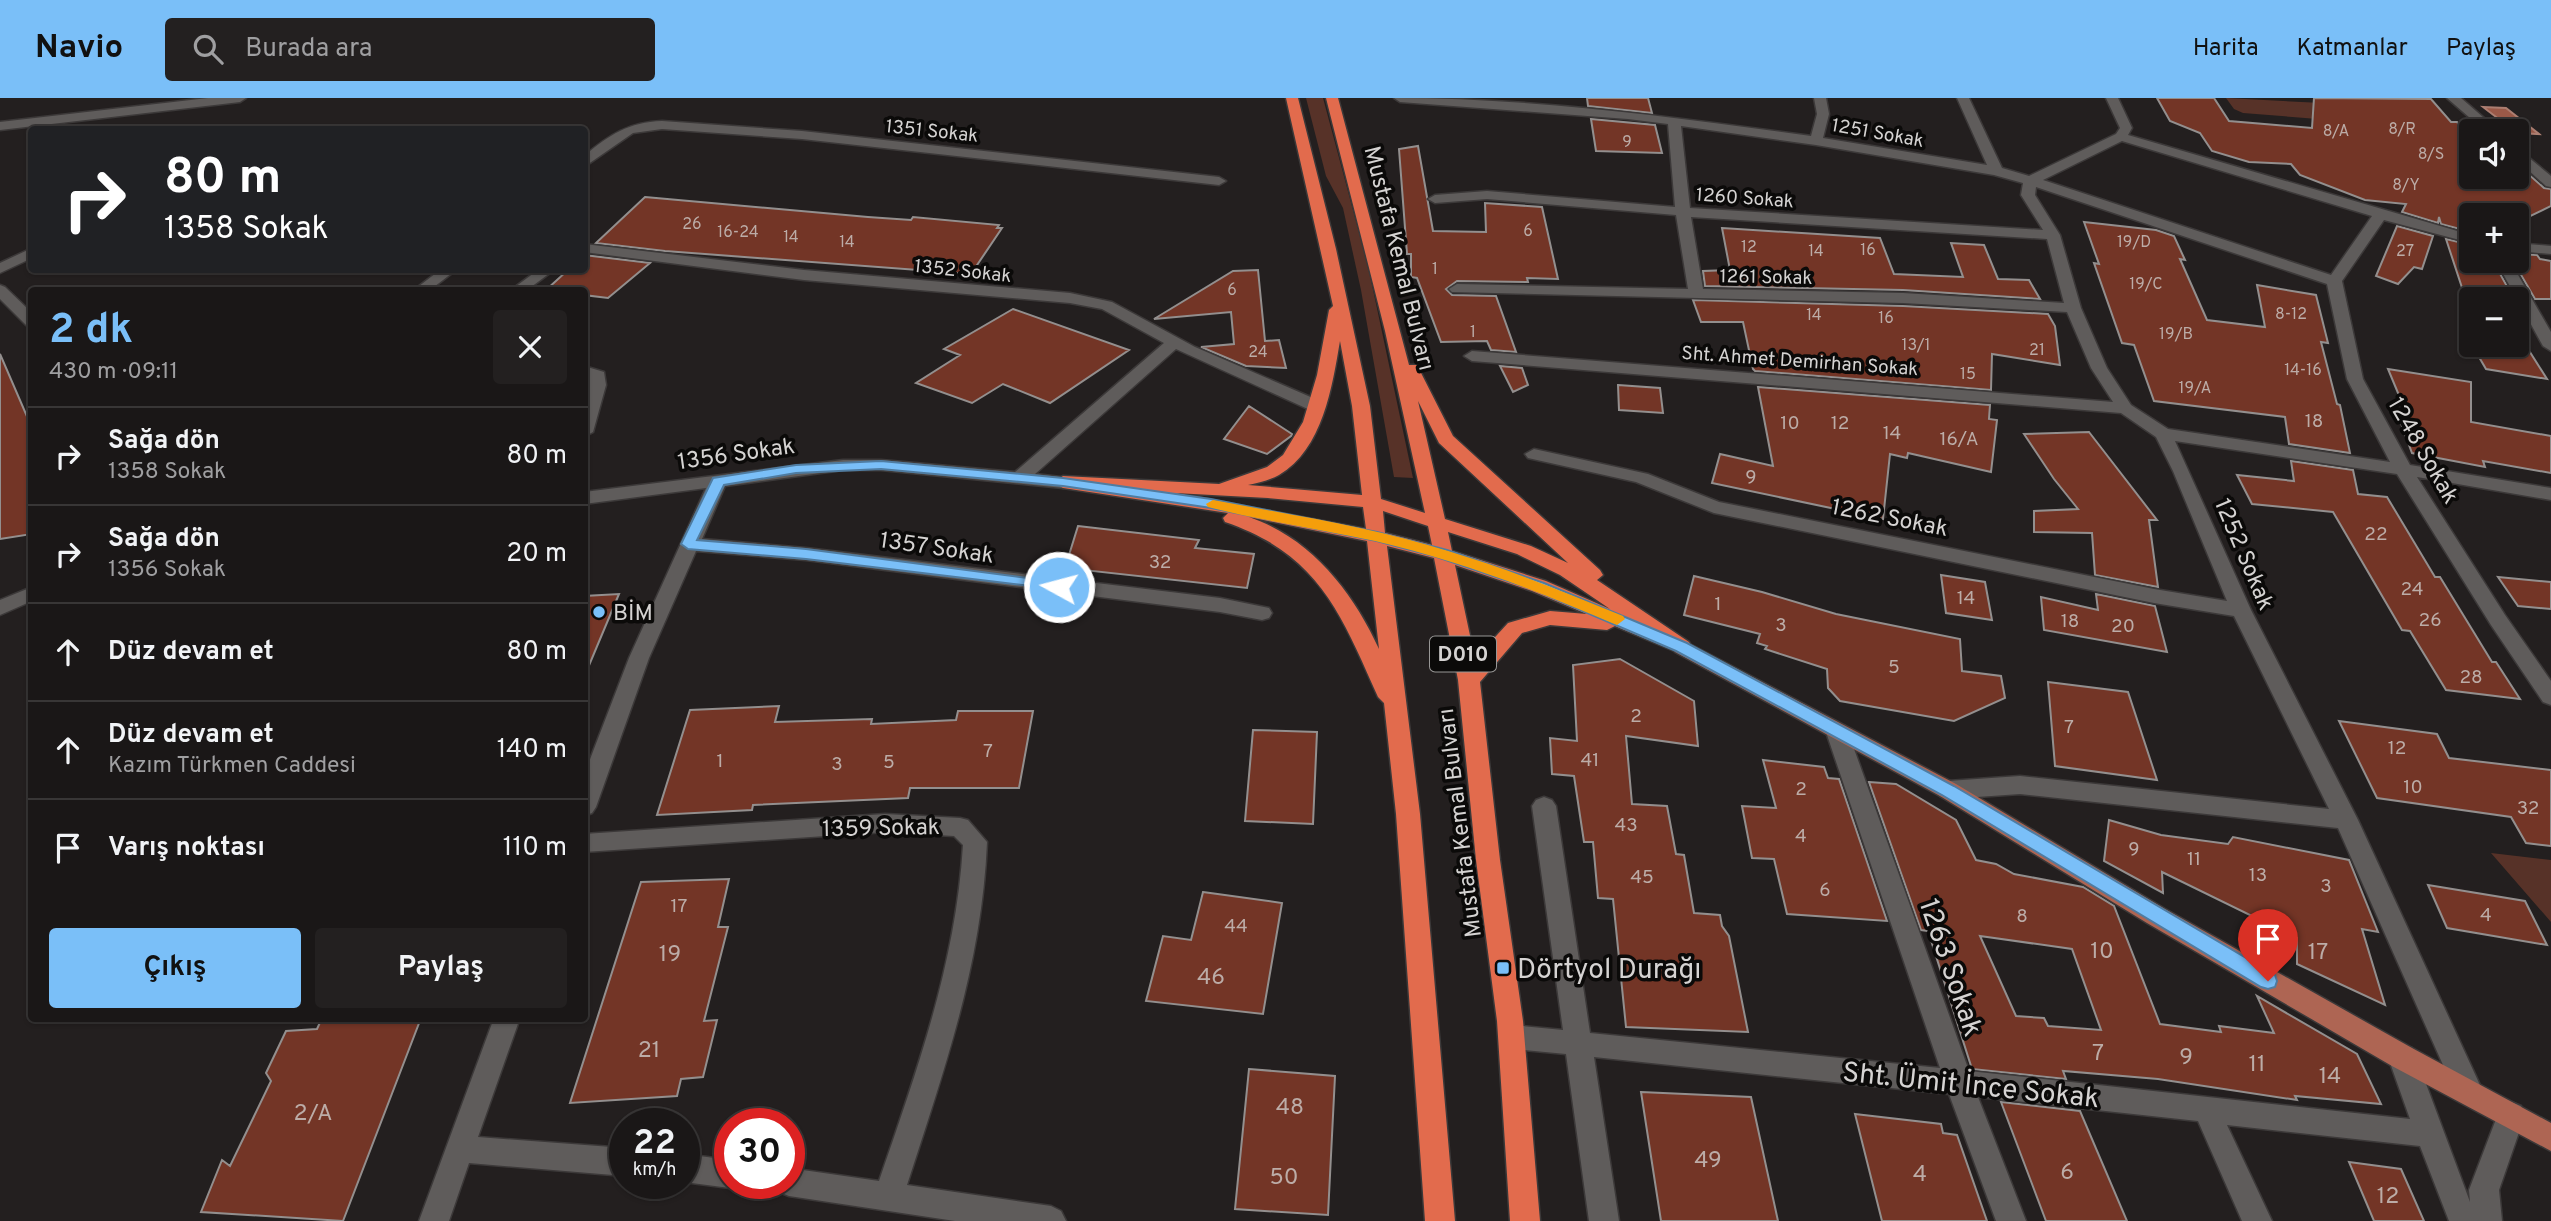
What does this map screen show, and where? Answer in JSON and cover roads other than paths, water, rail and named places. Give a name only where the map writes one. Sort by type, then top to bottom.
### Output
[{"type":"highway","points":[[1292,98],[1339,298],[1361,406],[1408,814],[1440,1221]]},
{"type":"highway","name":"Mustafa Kemal Bulvarı","points":[[1332,98],[1393,331],[1469,680],[1488,860],[1512,1037],[1525,1221]]},
{"type":"highway","points":[[1217,490],[1273,471],[1293,455],[1310,424],[1316,406],[1325,374],[1339,298]]},
{"type":"highway","points":[[1393,331],[1445,439],[1593,575],[1682,647]]},
{"type":"highway","points":[[1063,482],[1372,502],[1524,550],[1567,570],[1682,647]]},
{"type":"highway","points":[[1063,482],[1211,503],[1377,537],[1442,554],[1539,586],[1682,647]]},
{"type":"highway","points":[[1156,495],[1248,522],[1300,553],[1342,599],[1396,713]]},
{"type":"highway","points":[[1469,680],[1515,628],[1550,618],[1595,620],[1639,630],[1682,647]]},
{"type":"main road","points":[[1682,647],[1948,790],[2156,916],[2402,1057],[2551,1138]]},
{"type":"street","points":[[0,126],[240,98]]},
{"type":"street","name":"1251 Sokak","points":[[1400,98],[1674,121],[1996,171],[2334,281]]},
{"type":"street","points":[[1816,141],[1823,114],[1821,98]]},
{"type":"street","points":[[1963,98],[1996,171]]},
{"type":"street","points":[[2030,181],[2121,137],[2126,128],[2112,98]]},
{"type":"street","points":[[2454,98],[2479,119]]},
{"type":"street","points":[[1674,121],[1683,212],[1696,294]]},
{"type":"street","name":"1351 Sokak","points":[[588,160],[618,135],[641,125],[802,135],[1219,181]]},
{"type":"street","points":[[2121,137],[2459,236]]},
{"type":"street","points":[[2529,162],[2551,183]]},
{"type":"street","name":"1252 Sokak","points":[[2030,181],[2028,195],[2053,235],[2073,308],[2099,368],[2125,408],[2163,434],[2182,471],[2241,610],[2346,820],[2469,1092]]},
{"type":"street","name":"1260 Sokak","points":[[1435,199],[1486,195],[1683,212],[2053,235]]},
{"type":"street","points":[[2334,281],[2381,215]]},
{"type":"street","name":"1352 Sokak","points":[[588,248],[804,275],[1070,298],[1107,305],[1175,342],[1316,406]]},
{"type":"street","points":[[2529,248],[2551,250]]},
{"type":"street","points":[[0,268],[28,254]]},
{"type":"street","points":[[425,287],[445,273]]},
{"type":"street","points":[[522,287],[543,273]]},
{"type":"street","points":[[2510,273],[2551,346]]},
{"type":"street","name":"1248 Sokak","points":[[2334,281],[2355,379],[2403,469],[2498,620],[2551,696]]},
{"type":"street","name":"1261 Sokak","points":[[1457,289],[1903,298],[2073,308]]},
{"type":"street","points":[[0,290],[28,318]]},
{"type":"street","points":[[1018,478],[1175,342]]},
{"type":"street","name":"Sht. Ahmet Demirhan Sokak","points":[[1472,356],[2125,408]]},
{"type":"street","points":[[588,372],[598,376],[588,419]]},
{"type":"street","points":[[2163,434],[2551,494]]},
{"type":"street","name":"1262 Sokak","points":[[1534,454],[1642,478],[1714,507],[2154,596],[2241,610]]},
{"type":"street","name":"1356 Sokak","points":[[588,497],[844,465],[881,465],[1063,482]]},
{"type":"street","points":[[588,796],[639,658],[718,481]]},
{"type":"street","name":"1357 Sokak","points":[[688,544],[806,554],[1220,605],[1262,613]]},
{"type":"street","points":[[0,608],[28,595]]},
{"type":"street","name":"1263 Sokak","points":[[1837,732],[1959,1082],[2011,1221]]},
{"type":"street","points":[[1948,790],[2020,785],[2346,820]]},
{"type":"street","points":[[1544,806],[1604,1221]]},
{"type":"street","name":"1359 Sokak","points":[[588,843],[885,823],[960,827],[975,842],[975,881],[958,982],[889,1195]]},
{"type":"street","points":[[434,1221],[506,1022]]},
{"type":"street","name":"Sht. Ümit İnce Sokak","points":[[1512,1037],[1959,1082],[2429,1134]]},
{"type":"street","points":[[2402,1057],[2464,1221]]},
{"type":"street","points":[[2206,1109],[2257,1221]]},
{"type":"street","points":[[2487,1221],[2484,1190],[2511,1115]]},
{"type":"street","points":[[459,1149],[609,1161]]},
{"type":"street","points":[[805,1184],[1051,1221]]},
{"type":"place","name":"BİM","points":[[599,612]]},
{"type":"place","name":"Dörtyol Durağı","points":[[1503,968]]}]
